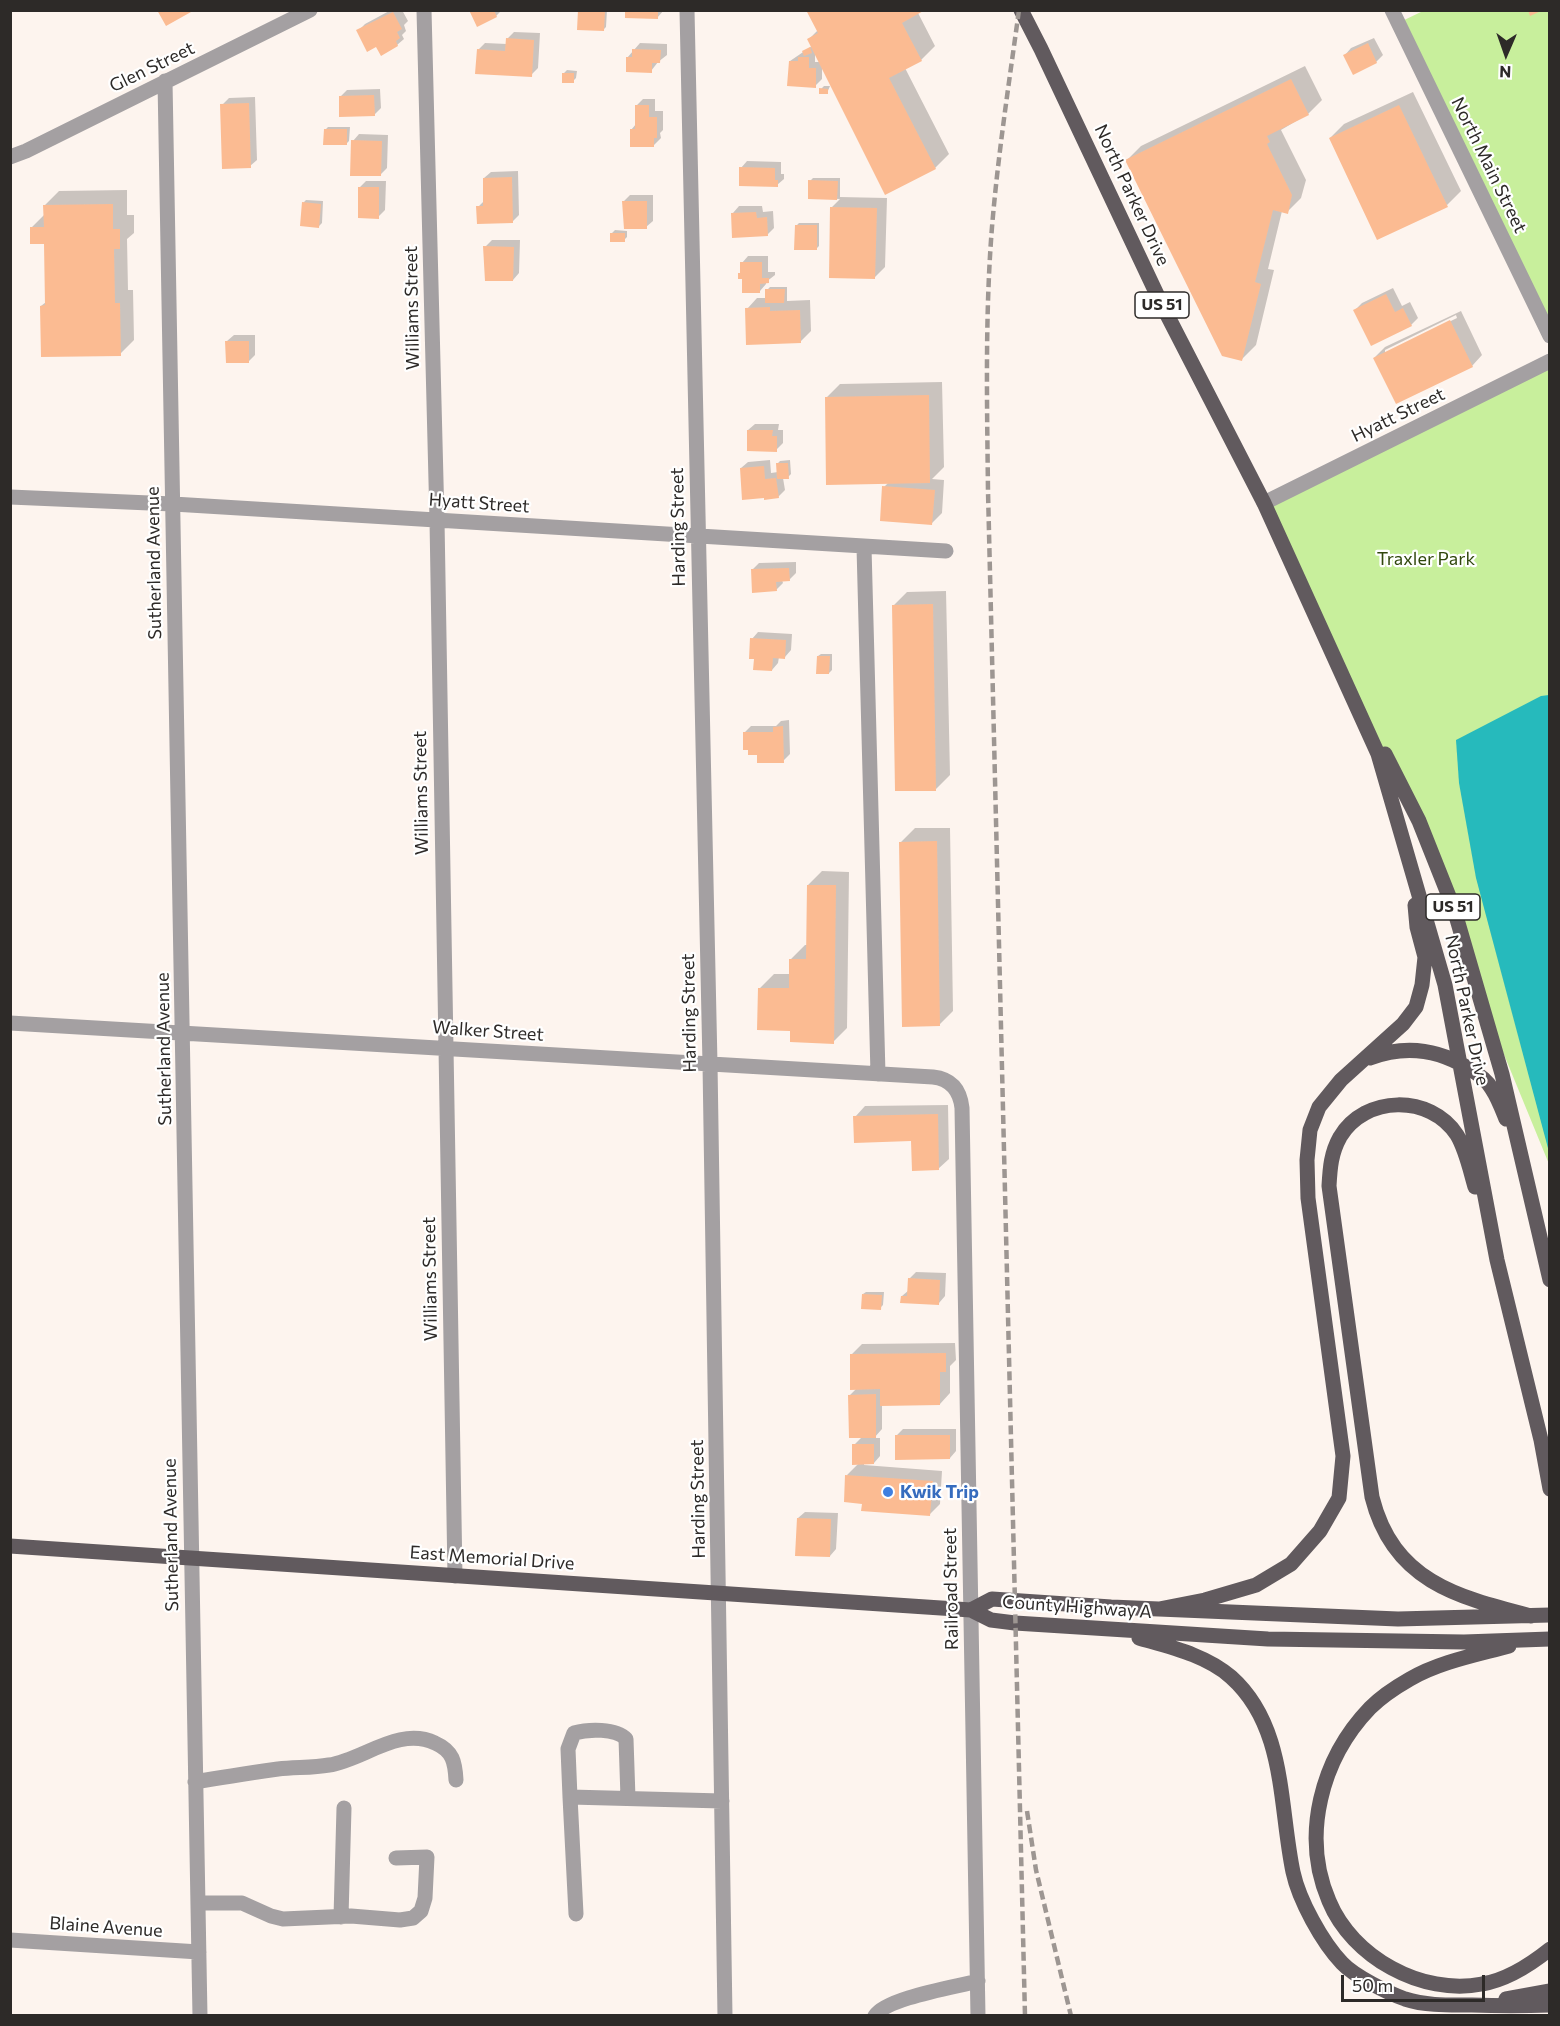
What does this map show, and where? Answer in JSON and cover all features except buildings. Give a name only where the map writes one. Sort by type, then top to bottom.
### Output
[{"type":"main road","name":"North Parker Drive","points":[[1021,10],[1161,303],[1264,503],[1378,754],[1445,985],[1497,1260],[1541,1440],[1550,1489]]},
{"type":"main road","name":"North Parker Drive","points":[[1288,558],[1419,821],[1454,909],[1503,1074],[1550,1280]]},
{"type":"main road","points":[[1159,1610],[1256,1585],[1291,1564],[1320,1531],[1339,1498],[1343,1456],[1308,1198],[1307,1160],[1310,1130],[1319,1107],[1341,1080],[1403,1024],[1416,1007],[1422,985],[1425,957],[1417,927],[1413,878]]},
{"type":"main road","points":[[1361,1062],[1386,1052],[1404,1050],[1423,1050],[1443,1054],[1479,1075],[1492,1088],[1518,1143]]},
{"type":"main road","points":[[1497,1260],[1462,1147],[1450,1126],[1438,1116],[1407,1104],[1375,1108],[1351,1123],[1334,1148],[1330,1164],[1329,1186],[1376,1514],[1383,1531],[1414,1569],[1453,1593],[1531,1616]]},
{"type":"main road","name":"East Memorial Drive","points":[[10,1546],[971,1610]]},
{"type":"main road","name":"County Highway A","points":[[971,1610],[992,1599],[1159,1610],[1398,1619],[1550,1615]]},
{"type":"main road","name":"County Highway A","points":[[971,1610],[991,1620],[1113,1630],[1335,1641],[1550,1639]]},
{"type":"main road","points":[[1113,1630],[1177,1649],[1204,1660],[1230,1676],[1248,1695],[1270,1739],[1278,1765],[1293,1873],[1305,1908],[1342,1964],[1377,1986],[1405,1999],[1434,2005],[1550,2005]]},
{"type":"main road","points":[[1533,1640],[1438,1666],[1413,1677],[1371,1707],[1353,1728],[1329,1772],[1320,1797],[1316,1851],[1320,1877],[1326,1895],[1344,1927],[1358,1944],[1401,1973],[1426,1982],[1482,1984],[1507,1976],[1532,1964],[1550,1949]]},
{"type":"main road","points":[[1476,2006],[1550,1991]]},
{"type":"street","name":"Glen Street","points":[[10,157],[310,10]]},
{"type":"street","name":"Williams Street","points":[[424,10],[437,520],[455,1576]]},
{"type":"street","name":"Harding Street","points":[[687,10],[710,1064],[725,2016]]},
{"type":"street","name":"North Main Street","points":[[1392,10],[1550,336]]},
{"type":"street","name":"Sutherland Avenue","points":[[165,81],[200,2016]]},
{"type":"street","name":"Hyatt Street","points":[[1264,503],[1550,361]]},
{"type":"street","name":"Hyatt Street","points":[[10,497],[173,504],[946,551]]},
{"type":"street","points":[[864,547],[878,1074]]},
{"type":"street","name":"Walker Street","points":[[10,1023],[942,1078],[957,1091]]},
{"type":"street","name":"Railroad Street","points":[[957,1091],[962,1108],[978,2016]]},
{"type":"street","points":[[576,1914],[568,1749],[574,1733],[583,1730],[618,1733],[626,1739],[628,1798]]},
{"type":"street","points":[[195,1782],[279,1769],[330,1766],[383,1746],[415,1739],[430,1741],[444,1747],[453,1756],[456,1780]]},
{"type":"street","points":[[570,1797],[722,1801]]},
{"type":"street","points":[[340,1917],[344,1808]]},
{"type":"street","points":[[198,1903],[242,1903],[283,1919],[340,1917],[400,1920],[413,1918],[421,1911],[425,1898],[427,1857],[396,1858]]},
{"type":"street","name":"Blaine Avenue","points":[[10,1940],[199,1952]]},
{"type":"street","points":[[875,2016],[879,2009],[900,2000],[978,1981]]},
{"type":"green space","points":[[1423,11],[1549,11],[1549,336],[1398,23]]},
{"type":"green space","name":"Traxler Park","points":[[1549,361],[1549,1164],[1482,1001],[1454,909],[1264,503]]},
{"type":"water","points":[[1550,695],[1549,1152],[1476,878],[1459,783],[1456,740],[1541,696]]},
{"type":"railway","points":[[1019,10],[992,227],[988,293],[987,392],[1025,2016]]},
{"type":"railway","points":[[1027,1811],[1036,1870],[1071,2016]]},
{"type":"place","name":"Kwik Trip","points":[[888,1492]]}]
